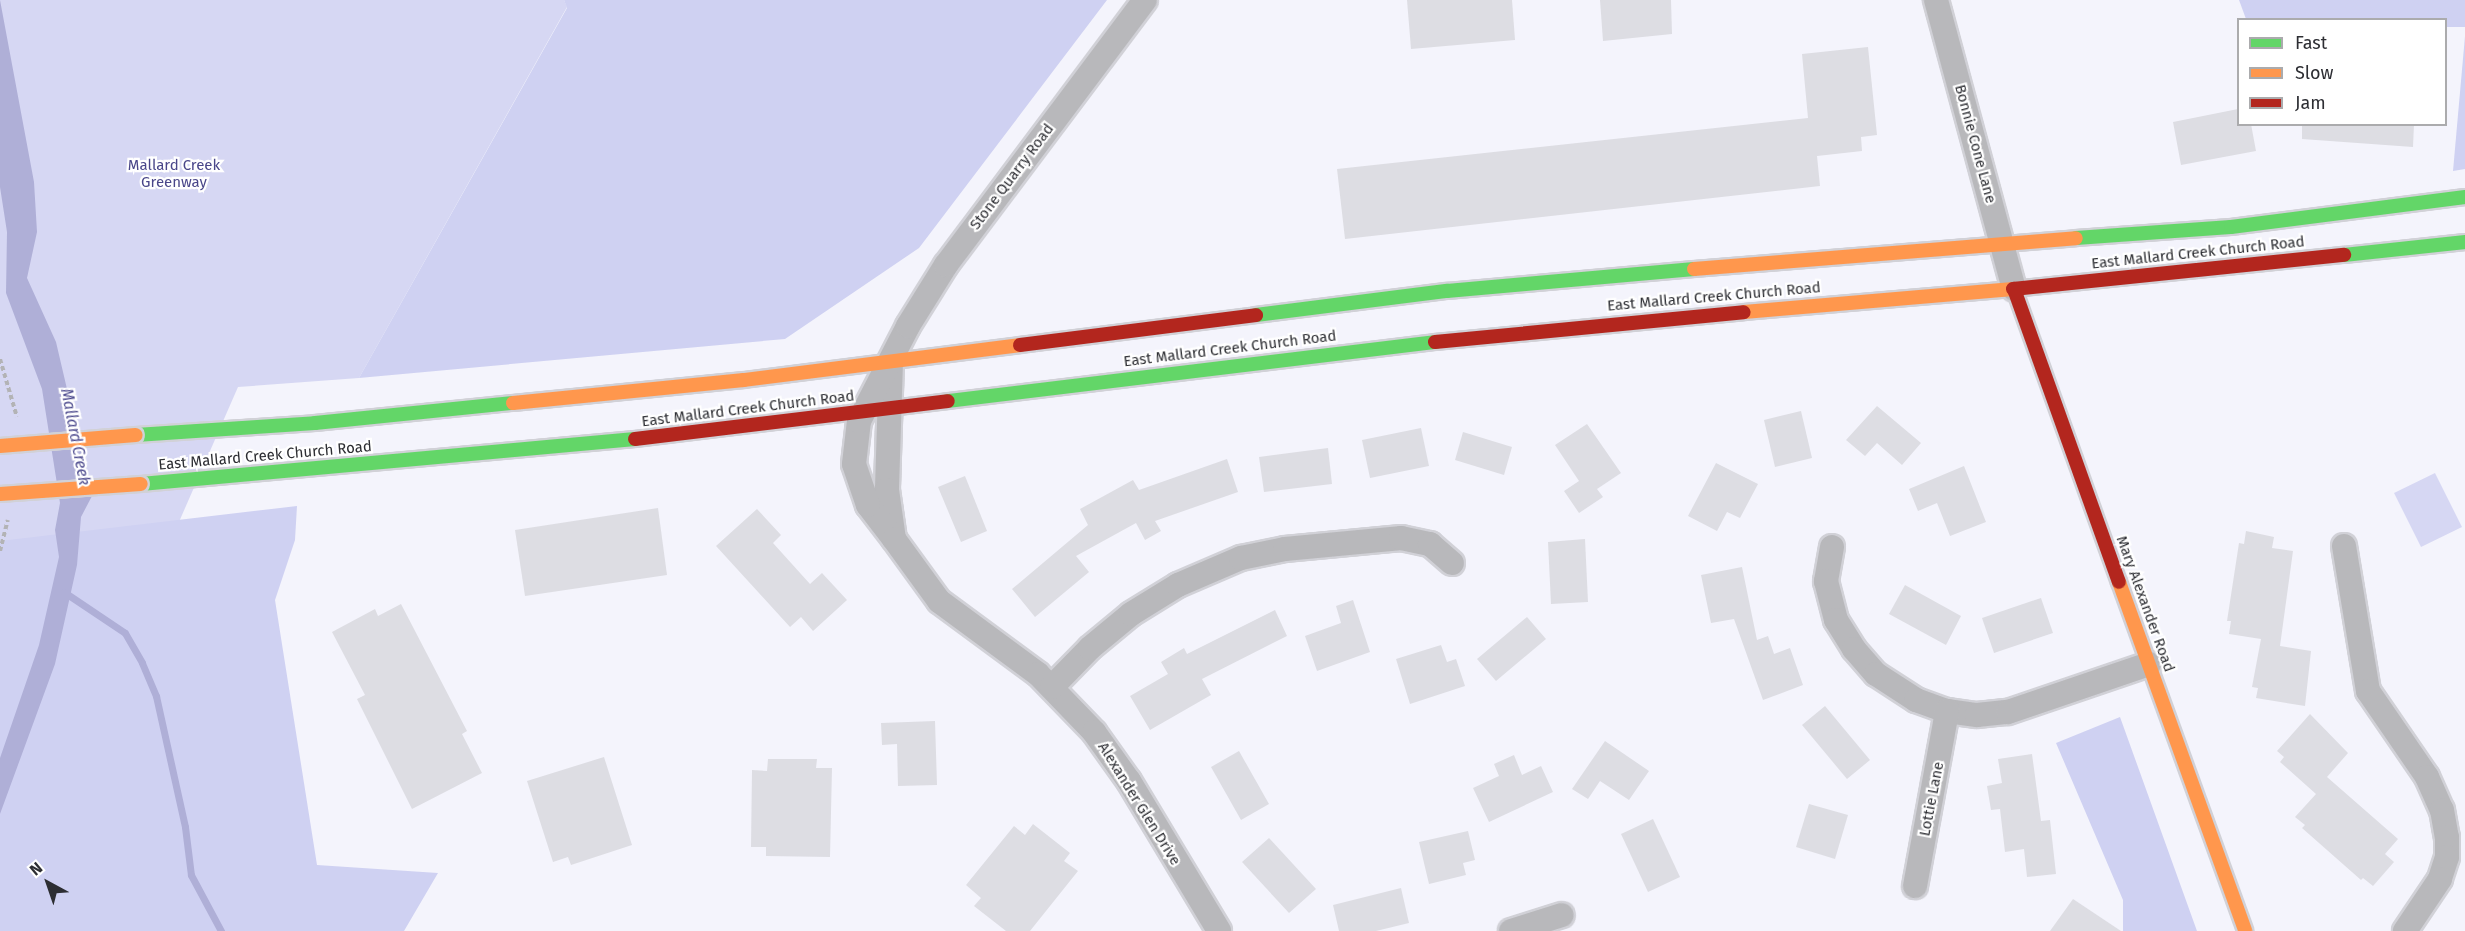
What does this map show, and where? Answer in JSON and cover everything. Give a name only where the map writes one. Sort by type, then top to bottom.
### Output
[{"type":"main road","name":"East Mallard Creek Church Road","points":[[0,446],[527,403],[891,361],[1447,291],[1886,251],[2003,245],[2231,227],[2465,197]]},
{"type":"main road","name":"East Mallard Creek Church Road","points":[[0,494],[141,484],[591,444],[1517,332],[2014,288],[2465,242]]},
{"type":"main road","name":"Mary Alexander Road","points":[[2014,288],[2245,931]]},
{"type":"street","name":"Stone Quarry Road","points":[[891,361],[945,266],[1145,0]]},
{"type":"street","name":"Bonnie Cone Lane","points":[[1936,0],[2014,288]]},
{"type":"street","name":"Alexander Glen Drive","points":[[891,361],[887,490],[894,539]]},
{"type":"street","name":"Alexander Glen Drive","points":[[891,361],[864,412],[855,436],[854,464],[867,505],[939,601],[975,624],[1052,687],[1094,732],[1129,781],[1219,931]]},
{"type":"street","points":[[1052,687],[1089,648],[1131,614],[1178,585],[1241,558],[1285,549],[1401,538],[1430,544],[1452,564]]},
{"type":"street","points":[[2344,546],[2368,691],[2427,777],[2442,810],[2447,837],[2447,857],[2440,879],[2405,931]]},
{"type":"street","points":[[1832,547],[1826,581],[1836,620],[1854,649],[1876,674],[1902,692],[1947,711],[1977,715],[2008,712],[2149,664]]},
{"type":"street","name":"Lottie Lane","points":[[1915,886],[1947,711]]},
{"type":"street","points":[[1511,931],[1562,915]]},
{"type":"green space","name":"Mallard Creek Greenway","points":[[0,0],[564,0],[567,7],[359,378],[238,387],[0,931]]},
{"type":"green space","points":[[2435,473],[2462,527],[2421,547],[2394,493]]},
{"type":"shaded area","points":[[564,0],[1107,0],[919,248],[785,339],[359,378],[567,8]]},
{"type":"shaded area","points":[[2239,0],[2465,0],[2465,27],[2447,27],[2447,18],[2246,18]]},
{"type":"shaded area","points":[[2465,36],[2465,169],[2453,171]]},
{"type":"shaded area","points":[[297,506],[295,540],[275,600],[317,865],[438,873],[404,931],[0,931],[0,541]]},
{"type":"shaded area","points":[[2120,717],[2197,931],[2123,931],[2123,900],[2056,743]]},
{"type":"water","name":"Mallard Creek","points":[[0,0],[34,182],[37,232],[27,278],[56,342],[92,496],[81,517],[77,565],[55,664],[0,814],[0,758],[39,645],[59,557],[55,530],[60,503],[42,389],[6,293],[7,232],[0,187]]},
{"type":"building","points":[[1407,0],[1512,0],[1515,40],[1411,49]]},
{"type":"building","points":[[1600,0],[1671,0],[1672,34],[1603,41]]},
{"type":"building","points":[[1868,47],[1877,135],[1861,137],[1862,151],[1817,156],[1820,186],[1345,239],[1337,169],[1808,118],[1802,54]]},
{"type":"building","points":[[2237,109],[2237,126],[2251,126],[2256,151],[2181,165],[2173,122]]},
{"type":"building","points":[[2302,126],[2414,126],[2413,147],[2302,139]]},
{"type":"building","points":[[1877,406],[1921,443],[1902,465],[1877,443],[1865,456],[1846,440]]},
{"type":"building","points":[[1801,411],[1812,458],[1775,467],[1764,420]]},
{"type":"building","points":[[1587,424],[1621,473],[1597,489],[1603,497],[1579,513],[1564,491],[1579,481],[1555,445]]},
{"type":"building","points":[[1421,428],[1429,466],[1370,478],[1362,440]]},
{"type":"building","points":[[1463,432],[1512,447],[1504,475],[1455,460]]},
{"type":"building","points":[[1328,448],[1332,484],[1264,492],[1259,457]]},
{"type":"building","points":[[1227,459],[1238,492],[1155,521],[1161,531],[1145,540],[1136,523],[1076,556],[1089,572],[1035,617],[1012,589],[1088,525],[1080,509],[1133,480],[1139,490]]},
{"type":"building","points":[[1716,463],[1758,484],[1740,518],[1727,512],[1717,531],[1688,516]]},
{"type":"building","points":[[1964,466],[1986,522],[1950,536],[1937,503],[1918,511],[1909,489]]},
{"type":"building","points":[[965,476],[987,531],[961,542],[938,487]]},
{"type":"building","points":[[658,508],[667,575],[525,596],[515,530]]},
{"type":"building","points":[[757,509],[781,535],[773,543],[810,584],[822,573],[847,600],[813,631],[801,617],[790,627],[716,546]]},
{"type":"building","points":[[2246,531],[2274,537],[2272,548],[2293,551],[2280,646],[2311,651],[2305,706],[2256,698],[2258,688],[2252,687],[2261,639],[2229,634],[2231,621],[2227,621],[2239,543],[2244,544]]},
{"type":"building","points":[[1585,539],[1588,602],[1551,604],[1548,542]]},
{"type":"building","points":[[1742,567],[1757,640],[1768,636],[1774,654],[1790,648],[1803,685],[1763,700],[1734,619],[1711,623],[1701,575]]},
{"type":"building","points":[[1905,585],[1961,616],[1946,645],[1889,614]]},
{"type":"building","points":[[2041,598],[2053,633],[1994,653],[1982,618]]},
{"type":"building","points":[[1353,600],[1370,652],[1317,671],[1305,636],[1341,623],[1336,606]]},
{"type":"building","points":[[401,604],[467,731],[462,734],[482,773],[412,809],[357,699],[365,695],[332,632],[375,609],[378,616]]},
{"type":"building","points":[[1275,610],[1287,636],[1202,679],[1211,695],[1150,730],[1130,696],[1168,674],[1161,662],[1184,648],[1187,654]]},
{"type":"building","points":[[1527,617],[1546,639],[1496,681],[1477,659]]},
{"type":"building","points":[[1441,645],[1447,662],[1456,659],[1465,686],[1410,704],[1396,659]]},
{"type":"building","points":[[1825,706],[1870,760],[1847,779],[1802,725]]},
{"type":"building","points":[[2310,714],[2348,753],[2327,777],[2398,839],[2385,854],[2394,862],[2373,886],[2363,878],[2361,880],[2302,828],[2305,825],[2295,817],[2316,794],[2280,762],[2284,757],[2277,751]]},
{"type":"building","points":[[935,721],[937,785],[898,786],[897,744],[882,745],[881,723]]},
{"type":"building","points":[[1605,741],[1649,771],[1629,800],[1600,781],[1588,799],[1572,789]]},
{"type":"building","points":[[1239,751],[1269,804],[1241,820],[1211,767]]},
{"type":"building","points":[[2032,754],[2041,821],[2050,820],[2056,874],[2027,877],[2024,849],[2005,852],[2000,809],[1991,810],[1987,786],[2002,783],[1998,759]]},
{"type":"building","points":[[1514,755],[1522,775],[1541,766],[1553,792],[1489,822],[1473,788],[1499,776],[1494,764]]},
{"type":"building","points":[[604,757],[632,845],[571,865],[568,857],[553,862],[527,781]]},
{"type":"building","points":[[768,759],[817,759],[816,768],[832,768],[830,857],[766,856],[766,847],[751,847],[752,770],[767,771]]},
{"type":"building","points":[[1809,804],[1848,815],[1835,859],[1796,847]]},
{"type":"building","points":[[1653,819],[1680,877],[1648,892],[1621,834]]},
{"type":"building","points":[[1033,824],[1070,853],[1064,861],[1078,871],[1030,931],[1006,931],[974,906],[981,898],[966,885],[1014,826],[1025,835]]},
{"type":"building","points":[[1468,831],[1475,860],[1463,863],[1466,875],[1429,884],[1419,842]]},
{"type":"building","points":[[1269,838],[1316,889],[1289,913],[1242,862]]},
{"type":"building","points":[[1401,888],[1409,923],[1376,931],[1339,931],[1333,905]]},
{"type":"building","points":[[2073,899],[2121,931],[2050,931]]},
{"type":"waterway","points":[[64,592],[125,633],[142,663],[156,696],[185,827],[191,875],[221,931]]},
{"type":"traffic: fast","points":[[2076,238],[2231,227],[2465,197]]},
{"type":"traffic: fast","points":[[2344,255],[2465,242]]},
{"type":"traffic: fast","points":[[1256,315],[1447,291],[1694,269]]},
{"type":"traffic: fast","points":[[948,401],[1435,342]]},
{"type":"traffic: fast","points":[[136,435],[315,423],[513,403]]},
{"type":"traffic: fast","points":[[141,484],[635,439]]},
{"type":"traffic: slow","points":[[1694,269],[2076,238]]},
{"type":"traffic: slow","points":[[1744,312],[2013,289]]},
{"type":"traffic: slow","points":[[513,403],[744,380],[1020,345]]},
{"type":"traffic: slow","points":[[0,446],[136,435]]},
{"type":"traffic: slow","points":[[0,494],[141,484]]},
{"type":"traffic: slow","points":[[2119,582],[2245,931]]},
{"type":"traffic: jam","points":[[2013,289],[2344,255]]},
{"type":"traffic: jam","points":[[2014,289],[2119,582]]},
{"type":"traffic: jam","points":[[1435,342],[1744,312]]},
{"type":"traffic: jam","points":[[1020,345],[1256,315]]},
{"type":"traffic: jam","points":[[635,439],[948,401]]}]
